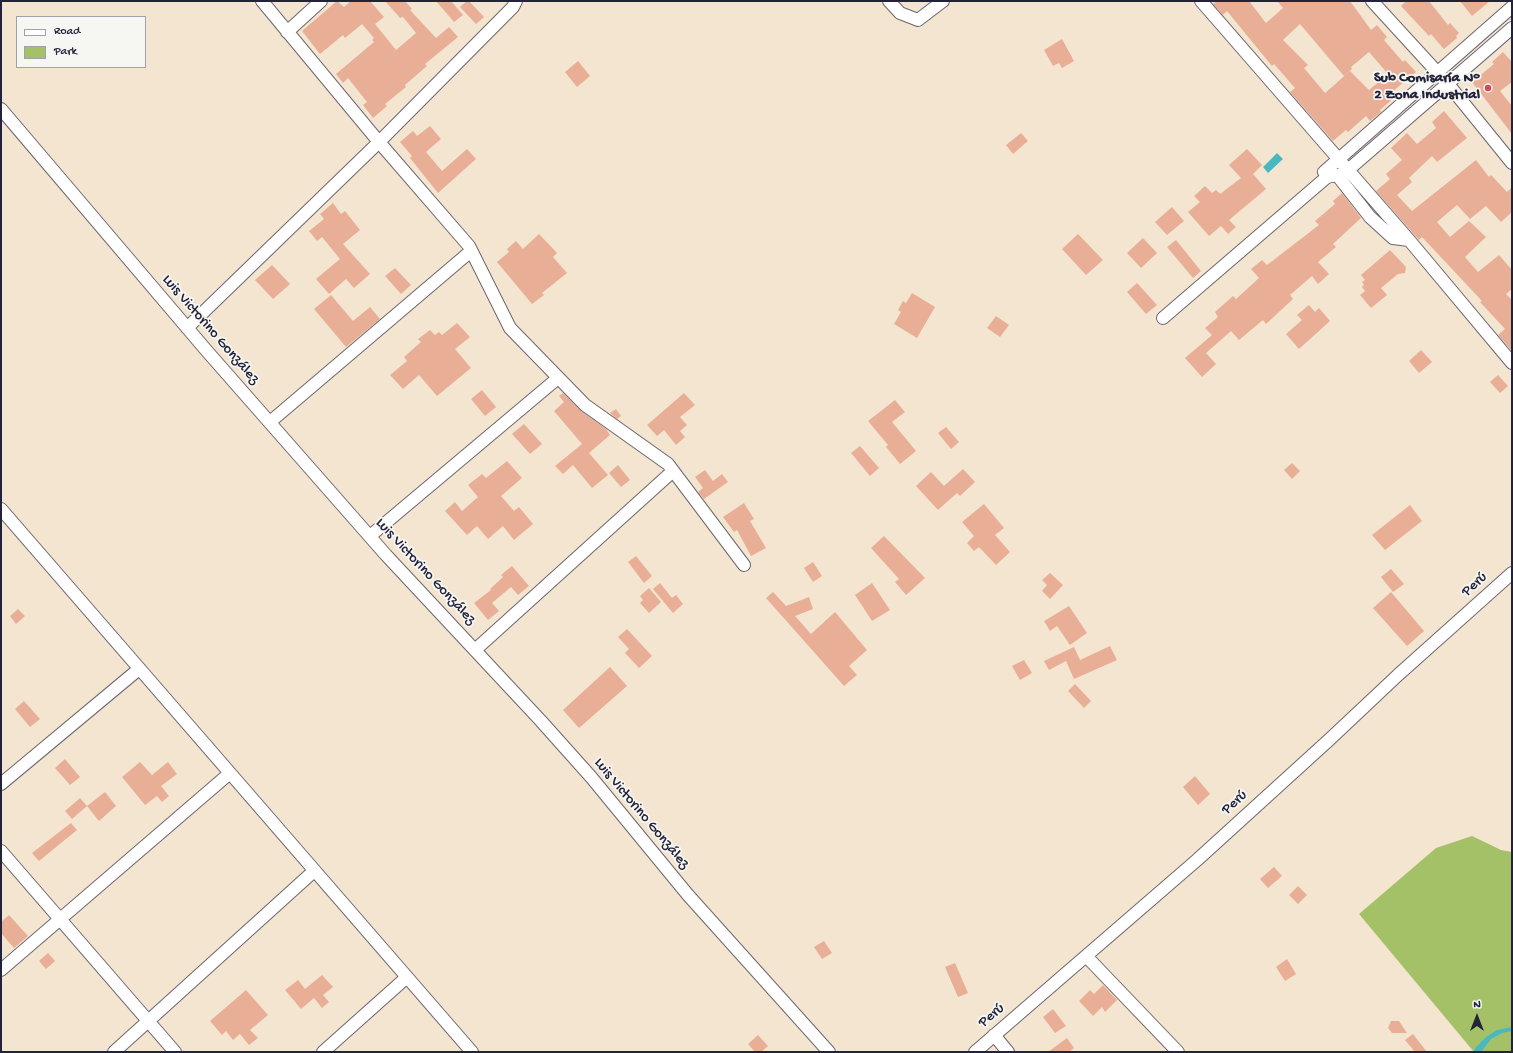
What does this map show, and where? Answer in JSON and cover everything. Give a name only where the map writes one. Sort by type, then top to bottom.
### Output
[{"type":"street","points":[[262,1],[471,252],[510,328],[585,405],[668,464],[744,565]]},
{"type":"street","points":[[287,32],[321,1]]},
{"type":"street","points":[[187,328],[379,142],[513,7],[516,1]]},
{"type":"street","points":[[888,1],[900,13],[918,20],[943,1]]},
{"type":"street","points":[[1201,1],[1338,159]]},
{"type":"street","points":[[1372,1],[1437,74],[1448,84],[1512,163]]},
{"type":"street","points":[[1334,173],[1338,159],[1512,7]]},
{"type":"street","points":[[1163,318],[1334,173],[1448,84],[1512,28]]},
{"type":"street","name":"Luis Victorino González","points":[[1,109],[187,328],[370,536],[551,732],[688,894],[829,1052]]},
{"type":"street","points":[[1334,173],[1338,159]]},
{"type":"street","points":[[1334,173],[1370,217],[1393,238],[1408,240],[1512,363]]},
{"type":"street","points":[[270,422],[471,252]]},
{"type":"street","points":[[370,536],[558,378]]},
{"type":"street","points":[[475,650],[673,471]]},
{"type":"street","points":[[1,509],[472,1052]]},
{"type":"street","name":"Perú","points":[[975,1052],[1325,745],[1398,675],[1512,573]]},
{"type":"street","points":[[1,784],[139,668]]},
{"type":"street","points":[[1,970],[230,773]]},
{"type":"street","points":[[1,851],[175,1052]]},
{"type":"street","points":[[114,1052],[149,1022],[314,870]]},
{"type":"street","points":[[1086,956],[1178,1052]]},
{"type":"street","points":[[323,1052],[407,977]]},
{"type":"street","points":[[994,1035],[1008,1052]]},
{"type":"green space","points":[[1472,836],[1501,850],[1512,852],[1512,1052],[1474,1052],[1359,914],[1436,848]]},
{"type":"water","points":[[1277,153],[1283,159],[1268,173],[1263,167]]},
{"type":"water","points":[[1512,1027],[1512,1031],[1502,1033],[1491,1039],[1481,1052],[1474,1052],[1475,1048],[1486,1037],[1497,1030]]},
{"type":"building","points":[[337,1],[344,7],[351,1],[370,1],[384,17],[375,24],[396,50],[416,33],[403,17],[400,18],[385,1],[405,1],[412,9],[410,10],[436,38],[449,27],[458,37],[425,64],[427,66],[405,85],[406,87],[385,104],[387,106],[373,118],[363,105],[367,102],[348,78],[343,83],[336,74],[374,42],[372,40],[374,38],[362,24],[345,38],[343,35],[320,54],[302,31]]},
{"type":"building","points":[[436,1],[451,1],[463,15],[454,22]]},
{"type":"building","points":[[469,1],[484,17],[476,24],[460,7]]},
{"type":"building","points":[[1217,1],[1249,1],[1266,23],[1283,8],[1277,1],[1350,1],[1371,30],[1377,25],[1387,37],[1384,40],[1403,62],[1405,60],[1416,72],[1392,92],[1396,96],[1380,110],[1381,112],[1370,121],[1366,116],[1348,132],[1346,130],[1333,141],[1290,92],[1295,88],[1274,64],[1272,66],[1227,11],[1223,15],[1213,4]],"holes":[[[1300,24],[1344,76],[1352,69],[1351,67],[1369,52],[1388,74],[1369,90],[1350,71],[1325,93],[1304,68],[1308,65],[1283,40]]]},
{"type":"building","points":[[1406,1],[1429,1],[1448,25],[1450,23],[1459,33],[1456,36],[1457,38],[1444,49],[1431,34],[1429,36],[1401,6]]},
{"type":"building","points":[[1460,1],[1490,1],[1472,16]]},
{"type":"building","points":[[1062,39],[1074,61],[1062,68],[1059,63],[1053,66],[1044,50]]},
{"type":"building","points":[[1503,52],[1512,62],[1512,82],[1500,91],[1512,106],[1512,134],[1472,82],[1494,64],[1492,62]]},
{"type":"building","points":[[578,61],[590,76],[577,87],[565,72]]},
{"type":"building","points":[[1444,111],[1467,138],[1437,162],[1432,156],[1409,178],[1412,182],[1397,195],[1412,211],[1476,160],[1489,177],[1491,175],[1507,192],[1512,187],[1512,212],[1501,222],[1486,206],[1470,219],[1457,205],[1437,222],[1450,237],[1469,221],[1486,237],[1465,257],[1478,272],[1499,255],[1512,270],[1512,289],[1506,294],[1512,300],[1512,351],[1498,335],[1505,329],[1480,302],[1482,301],[1422,237],[1419,240],[1376,191],[1390,179],[1386,174],[1402,160],[1391,148],[1407,133],[1417,144],[1436,128],[1432,122]]},
{"type":"building","points":[[430,126],[441,139],[426,152],[442,171],[467,149],[476,159],[438,193],[410,158],[412,156],[400,142],[413,131],[417,136]]},
{"type":"building","points":[[1021,133],[1028,141],[1013,154],[1006,145]]},
{"type":"building","points":[[1247,149],[1262,165],[1253,174],[1266,189],[1229,220],[1236,227],[1228,234],[1221,226],[1209,236],[1188,212],[1200,202],[1194,196],[1205,186],[1212,193],[1216,190],[1220,194],[1241,178],[1229,165]]},
{"type":"building","points":[[1342,193],[1361,218],[1333,244],[1336,247],[1318,262],[1329,274],[1318,284],[1312,276],[1290,295],[1293,299],[1266,324],[1263,320],[1239,340],[1231,331],[1206,353],[1216,364],[1202,377],[1185,358],[1212,335],[1205,328],[1218,317],[1215,312],[1233,296],[1236,299],[1259,278],[1251,269],[1262,260],[1267,265],[1319,225],[1315,221],[1335,204],[1333,201]]},
{"type":"building","points":[[333,203],[341,214],[345,211],[360,230],[343,244],[370,274],[354,288],[346,279],[329,294],[316,279],[340,259],[322,237],[317,241],[309,231],[324,219],[320,214]]},
{"type":"building","points":[[1172,207],[1184,221],[1167,235],[1155,222]]},
{"type":"building","points":[[539,234],[557,253],[553,257],[567,273],[542,293],[544,295],[532,304],[497,262],[509,252],[507,249],[516,241],[523,249]]},
{"type":"building","points":[[1078,234],[1103,260],[1086,275],[1062,249]]},
{"type":"building","points":[[1143,238],[1157,253],[1141,268],[1127,253]]},
{"type":"building","points":[[1176,240],[1201,271],[1193,278],[1167,247]]},
{"type":"building","points":[[1390,250],[1406,267],[1405,273],[1398,274],[1381,288],[1387,295],[1371,308],[1360,295],[1365,291],[1362,287],[1364,285],[1362,282],[1365,280],[1361,275]]},
{"type":"building","points":[[272,265],[290,284],[273,299],[255,280]]},
{"type":"building","points":[[395,268],[411,285],[401,294],[385,276]]},
{"type":"building","points":[[1137,283],[1157,305],[1146,314],[1127,292]]},
{"type":"building","points":[[912,293],[935,307],[917,338],[894,324],[901,312],[898,310],[903,301],[906,303]]},
{"type":"building","points":[[331,295],[353,321],[370,307],[380,319],[346,347],[314,309]]},
{"type":"building","points":[[1309,305],[1315,312],[1319,308],[1330,321],[1299,349],[1286,334],[1302,320],[1297,315]]},
{"type":"building","points":[[996,316],[1009,325],[1000,337],[987,328]]},
{"type":"building","points":[[457,323],[470,337],[455,349],[471,368],[437,396],[419,375],[403,389],[390,375],[407,361],[404,357],[421,342],[418,339],[430,330],[435,335],[439,332],[442,335]]},
{"type":"building","points":[[1421,350],[1432,362],[1419,373],[1409,361]]},
{"type":"building","points":[[1498,375],[1508,386],[1500,393],[1490,382]]},
{"type":"building","points":[[482,390],[496,407],[485,416],[471,399]]},
{"type":"building","points":[[563,393],[580,410],[606,429],[610,435],[589,453],[608,475],[592,488],[573,465],[563,474],[555,466],[582,444],[554,411],[564,402],[559,396]]},
{"type":"building","points":[[684,393],[695,405],[680,417],[687,425],[680,431],[685,437],[676,445],[664,430],[657,436],[647,425]]},
{"type":"building","points":[[895,400],[905,412],[892,422],[916,451],[900,464],[886,447],[888,445],[868,421]]},
{"type":"building","points":[[616,409],[621,416],[617,419],[610,413]]},
{"type":"building","points":[[524,424],[542,444],[530,454],[512,434]]},
{"type":"building","points":[[946,427],[959,442],[951,449],[938,433]]},
{"type":"building","points":[[860,446],[879,468],[870,476],[851,453]]},
{"type":"building","points":[[507,461],[522,478],[501,496],[514,511],[519,507],[533,524],[514,540],[503,526],[488,539],[477,526],[467,535],[445,511],[455,502],[462,511],[478,497],[468,485],[482,474],[486,478]]},
{"type":"building","points":[[1292,463],[1300,471],[1292,479],[1284,470]]},
{"type":"building","points":[[618,465],[630,480],[621,487],[609,473]]},
{"type":"building","points":[[963,469],[975,482],[960,496],[957,493],[938,510],[916,486],[931,472],[944,486]]},
{"type":"building","points":[[705,470],[713,481],[722,474],[728,482],[704,499],[698,492],[703,488],[695,477]]},
{"type":"building","points":[[744,503],[754,519],[750,521],[766,548],[751,556],[737,530],[734,532],[723,517]]},
{"type":"building","points":[[984,504],[1004,528],[995,535],[1010,552],[996,565],[979,547],[974,551],[967,543],[974,536],[962,522]]},
{"type":"building","points":[[1410,505],[1422,521],[1385,550],[1372,535]]},
{"type":"building","points":[[884,536],[925,578],[906,595],[895,582],[899,579],[871,548]]},
{"type":"building","points":[[636,556],[652,576],[644,583],[628,562]]},
{"type":"building","points":[[813,562],[822,576],[813,582],[804,568]]},
{"type":"building","points":[[512,566],[529,586],[518,595],[511,587],[492,603],[499,611],[488,620],[474,603],[491,590],[490,589],[503,577],[501,575]]},
{"type":"building","points":[[1391,569],[1404,584],[1393,592],[1381,577]]},
{"type":"building","points":[[1050,573],[1063,585],[1050,599],[1042,591],[1047,585],[1042,580]]},
{"type":"building","points":[[660,583],[672,598],[676,595],[683,604],[673,613],[653,589]]},
{"type":"building","points":[[872,583],[890,610],[872,621],[855,595]]},
{"type":"building","points":[[649,588],[661,602],[649,613],[640,603],[643,600],[640,596]]},
{"type":"building","points":[[773,592],[786,606],[809,597],[813,609],[795,616],[811,634],[835,612],[867,650],[849,666],[857,675],[844,686],[766,598]]},
{"type":"building","points":[[1391,592],[1424,631],[1407,646],[1373,608]]},
{"type":"building","points":[[1069,606],[1087,633],[1070,645],[1057,626],[1050,631],[1044,621]]},
{"type":"building","points":[[18,609],[25,616],[16,624],[10,616]]},
{"type":"building","points":[[627,629],[652,656],[639,668],[625,653],[629,649],[618,637]]},
{"type":"building","points":[[1110,646],[1117,660],[1074,679],[1066,661],[1049,670],[1044,661],[1074,647],[1080,660]]},
{"type":"building","points":[[1024,660],[1032,673],[1020,680],[1012,666]]},
{"type":"building","points":[[610,667],[627,686],[579,728],[563,710]]},
{"type":"building","points":[[1075,684],[1091,701],[1084,708],[1068,691]]},
{"type":"building","points":[[24,701],[40,719],[30,727],[15,709]]},
{"type":"building","points":[[65,759],[80,777],[70,785],[55,768]]},
{"type":"building","points":[[140,762],[152,775],[168,762],[177,774],[161,786],[169,796],[162,802],[157,796],[145,805],[122,777]]},
{"type":"building","points":[[1195,776],[1210,794],[1198,805],[1183,787]]},
{"type":"building","points":[[105,792],[116,806],[99,821],[87,806]]},
{"type":"building","points":[[80,798],[87,806],[72,819],[65,811]]},
{"type":"building","points":[[71,823],[77,830],[39,861],[32,853]]},
{"type":"building","points":[[1274,867],[1282,876],[1268,888],[1260,879]]},
{"type":"building","points":[[1298,886],[1307,895],[1298,904],[1289,895]]},
{"type":"building","points":[[9,915],[28,936],[14,948],[1,933],[1,922]]},
{"type":"building","points":[[824,941],[832,953],[822,959],[814,947]]},
{"type":"building","points":[[48,953],[55,961],[46,969],[39,961]]},
{"type":"building","points":[[1287,959],[1296,974],[1285,981],[1276,967]]},
{"type":"building","points":[[955,963],[968,993],[958,997],[945,967]]},
{"type":"building","points":[[322,975],[333,987],[323,995],[329,1002],[322,1008],[314,998],[301,1009],[285,990],[298,980],[305,989]]},
{"type":"building","points":[[1103,985],[1117,1000],[1105,1012],[1102,1007],[1093,1016],[1079,1001],[1090,990],[1094,994]]},
{"type":"building","points":[[246,990],[268,1015],[250,1030],[258,1038],[249,1045],[240,1034],[233,1040],[226,1031],[222,1035],[210,1021]]},
{"type":"building","points":[[1053,1009],[1066,1026],[1055,1033],[1043,1017]]},
{"type":"building","points":[[1391,1021],[1399,1021],[1407,1033],[1392,1033],[1388,1028]]},
{"type":"building","points":[[1413,1034],[1427,1052],[1415,1052],[1405,1040]]},
{"type":"building","points":[[758,1035],[768,1046],[761,1052],[755,1052],[748,1044]]},
{"type":"building","points":[[1067,1038],[1074,1048],[1069,1052],[1048,1052]]},
{"type":"place","name":"Sub Comisaría N° 2 Zona Industrial","points":[[1488,88]]}]
